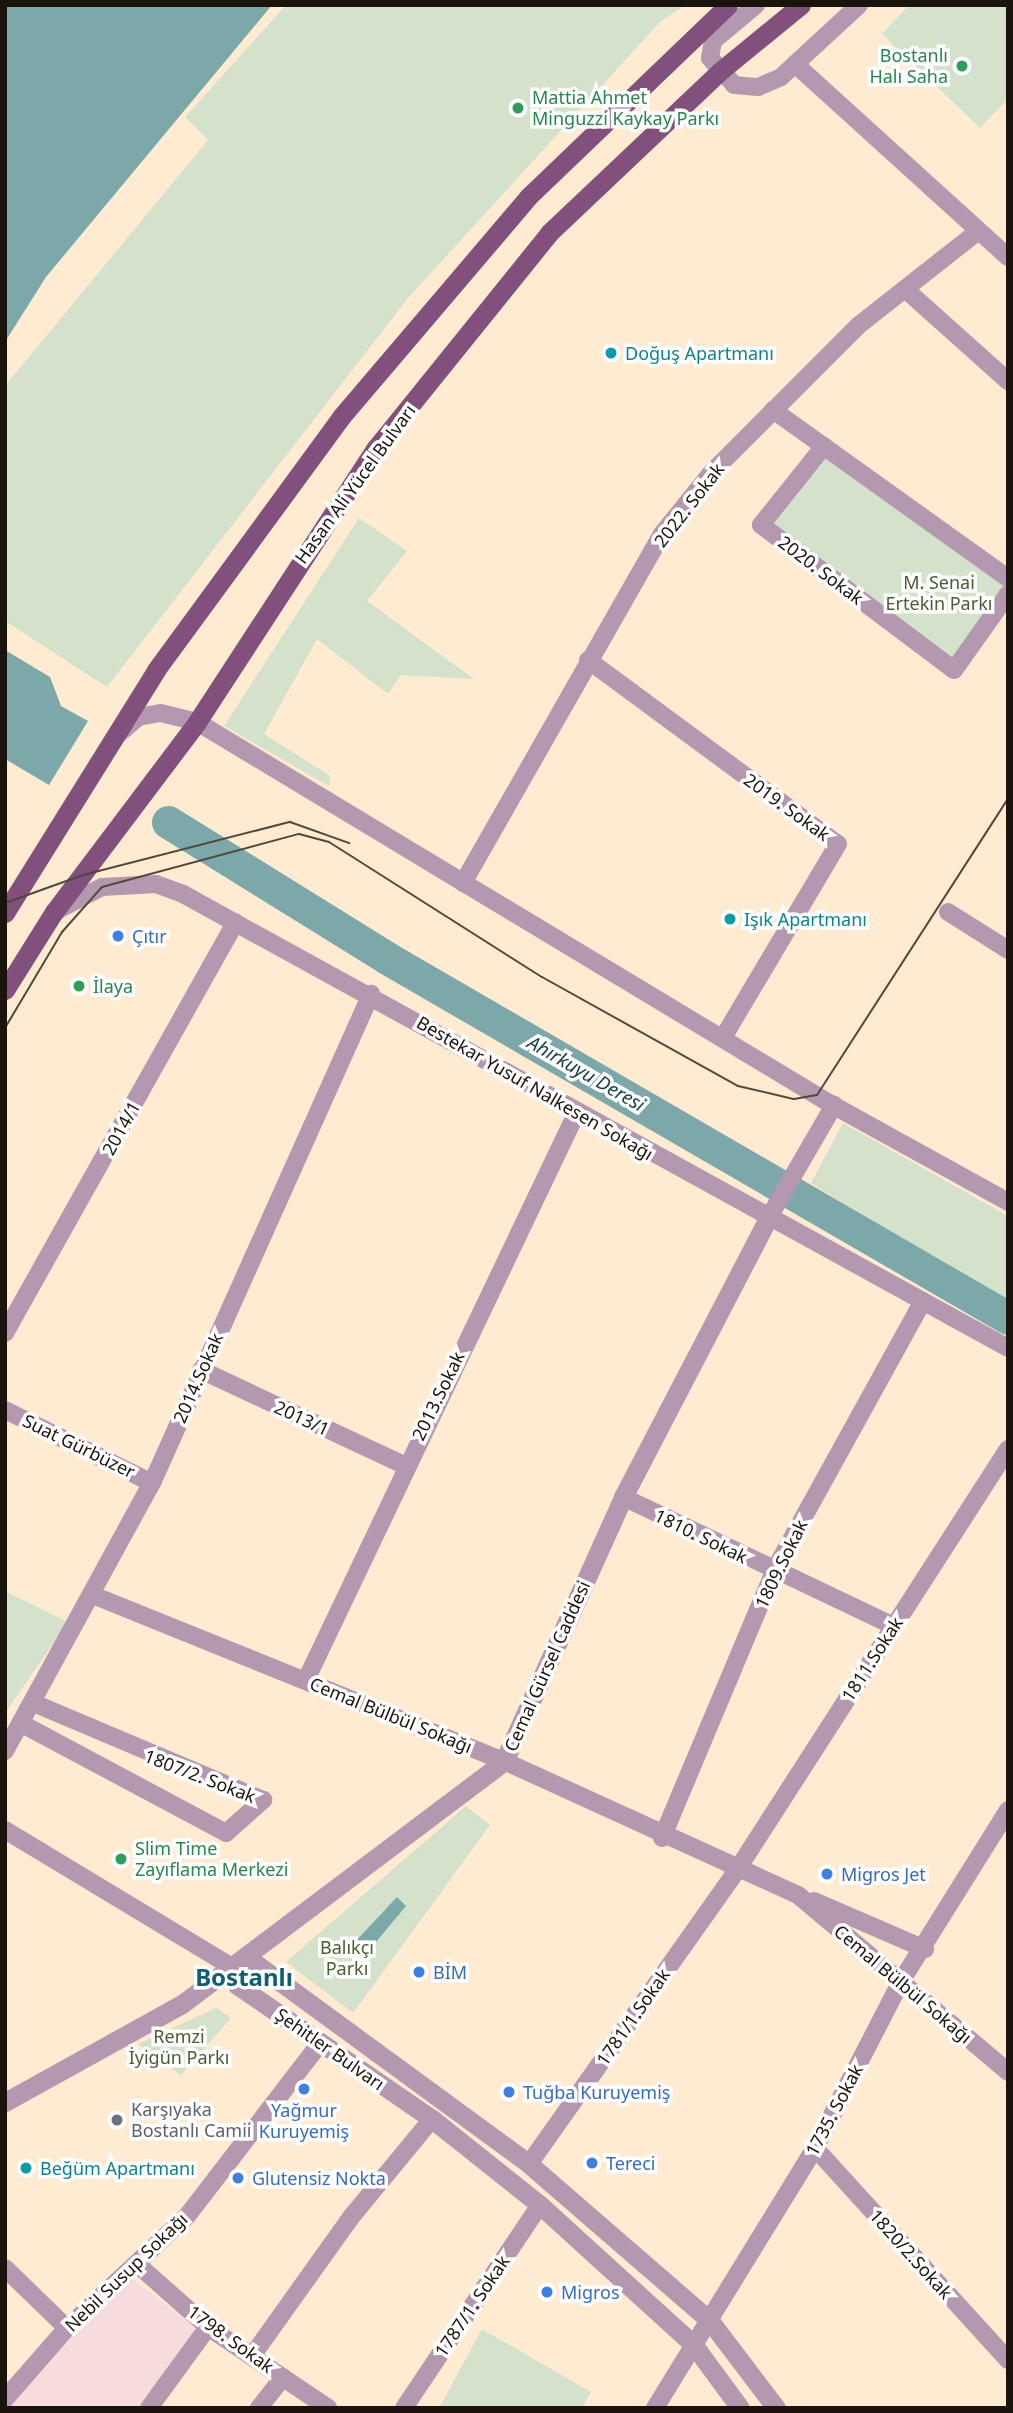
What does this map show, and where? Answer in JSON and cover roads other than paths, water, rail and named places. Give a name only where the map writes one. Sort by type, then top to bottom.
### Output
[{"type":"main road","points":[[5,913],[156,670],[341,417],[528,197],[728,5]]},
{"type":"main road","name":"Hasan Ali Yücel Bulvarı","points":[[5,990],[54,912],[197,722],[375,449],[514,276],[549,233],[719,72],[801,5]]},
{"type":"street","points":[[756,5],[713,41],[710,58],[719,72],[734,85],[758,87],[794,64],[859,5]]},
{"type":"street","points":[[794,64],[977,232],[1008,257]]},
{"type":"street","name":"2022. Sokak","points":[[464,883],[588,660],[662,534],[774,410],[859,324],[977,232]]},
{"type":"street","points":[[905,289],[1008,381]]},
{"type":"street","points":[[774,410],[1008,578]]},
{"type":"street","name":"2020. Sokak","points":[[824,446],[761,526],[954,670],[1008,594]]},
{"type":"street","name":"2019. Sokak","points":[[588,660],[838,844],[723,1038]]},
{"type":"street","points":[[118,735],[138,717],[161,713],[197,722],[834,1105],[1008,1202]]},
{"type":"street","name":"Bestekar Yusuf Nalkesen Sokağı","points":[[54,912],[102,887],[156,884],[236,922],[370,994],[576,1114],[1008,1348]]},
{"type":"street","points":[[948,912],[1008,950]]},
{"type":"street","name":"2014/1","points":[[5,1333],[236,922]]},
{"type":"street","name":"2014.Sokak","points":[[5,1751],[36,1704],[152,1483],[370,994]]},
{"type":"street","points":[[768,1219],[796,1166],[834,1105]]},
{"type":"street","name":"2013.Sokak","points":[[306,1680],[404,1465],[576,1114]]},
{"type":"street","name":"Cemal Gürsel Caddesi","points":[[5,2102],[182,2004],[504,1761],[623,1497],[768,1219]]},
{"type":"street","name":"1809.Sokak","points":[[662,1838],[775,1569],[923,1301]]},
{"type":"street","name":"2013/1","points":[[201,1370],[404,1465]]},
{"type":"street","name":"Suat Gürbüzer","points":[[5,1410],[152,1483]]},
{"type":"street","name":"1811.Sokak","points":[[737,1870],[1008,1449]]},
{"type":"street","name":"1810. Sokak","points":[[623,1497],[893,1626]]},
{"type":"street","name":"Cemal Bülbül Sokağı","points":[[95,1596],[504,1761],[662,1838],[925,1949]]},
{"type":"street","name":"1807/2. Sokak","points":[[23,1725],[226,1833],[263,1800],[36,1704]]},
{"type":"street","name":"1735. Sokak","points":[[656,2408],[815,2148],[900,1983],[925,1949],[1008,1810]]},
{"type":"street","points":[[5,1830],[232,1967]]},
{"type":"street","name":"1781/1.Sokak","points":[[529,2164],[737,1870]]},
{"type":"street","name":"Cemal Bülbül Sokağı","points":[[798,1895],[1008,2072]]},
{"type":"street","name":"Şehitler Bulvarı","points":[[740,2408],[693,2344],[540,2205],[432,2119],[237,1985],[232,1967],[256,1964],[529,2164],[710,2321],[776,2408]]},
{"type":"street","name":"Nebil Susup Sokağı","points":[[5,2399],[67,2328],[138,2266],[187,2216],[320,2043]]},
{"type":"street","points":[[252,2356],[352,2216],[432,2119]]},
{"type":"street","name":"1820/2.Sokak","points":[[815,2148],[1008,2360]]},
{"type":"street","name":"1787/1. Sokak","points":[[404,2408],[540,2205]]},
{"type":"street","name":"1798. Sokak","points":[[138,2266],[208,2327],[328,2408]]},
{"type":"street","points":[[7,2274],[67,2328]]},
{"type":"street","points":[[149,2408],[208,2327]]},
{"type":"street","points":[[258,2408],[283,2377]]},
{"type":"water","points":[[5,5],[272,5],[46,277],[5,342]]},
{"type":"water","points":[[5,650],[50,677],[61,706],[88,721],[49,785],[5,759]]},
{"type":"water","points":[[397,1897],[406,1906],[366,1954],[354,1943]]},
{"type":"waterway","name":"Ahırkuyu Deresi","points":[[168,822],[387,958],[1008,1318]]},
{"type":"tram line","points":[[5,1028],[62,932],[102,887],[299,834],[329,842],[542,977],[738,1086],[794,1099],[817,1095],[1008,799]]},
{"type":"tram line","points":[[5,903],[83,875],[290,822],[349,843]]},
{"type":"place","name":"Bostanlı Halı Saha","points":[[962,66]]},
{"type":"place","name":"Mattia Ahmet Minguzzi Kaykay Parkı","points":[[518,108]]},
{"type":"place","name":"Doğuş Apartmanı","points":[[611,353]]},
{"type":"place","name":"Işık Apartmanı","points":[[730,919]]},
{"type":"place","name":"Çıtır","points":[[118,936]]},
{"type":"place","name":"İlaya","points":[[79,986]]},
{"type":"place","name":"Slim Time Zayıflama Merkezi","points":[[121,1859]]},
{"type":"place","name":"Migros Jet","points":[[827,1874]]},
{"type":"place","name":"BİM","points":[[419,1972]]},
{"type":"place","name":"Yağmur Kuruyemiş","points":[[304,2089]]},
{"type":"place","name":"Tuğba Kuruyemiş","points":[[509,2092]]},
{"type":"place","name":"Karşıyaka Bostanlı Camii","points":[[117,2120]]},
{"type":"place","name":"Tereci","points":[[592,2163]]},
{"type":"place","name":"Beğüm Apartmanı","points":[[26,2168]]},
{"type":"place","name":"Glutensiz Nokta","points":[[238,2178]]},
{"type":"place","name":"Migros","points":[[547,2292]]},
{"type":"district","name":"Bostanlı","points":[[244,1977]]},
{"type":"park label","name":"M. Senai Ertekin Parkı","points":[[939,593]]},
{"type":"park label","name":"Balıkçı Parkı","points":[[347,1958]]},
{"type":"park label","name":"Remzi İyigün Parkı","points":[[179,2047]]}]
